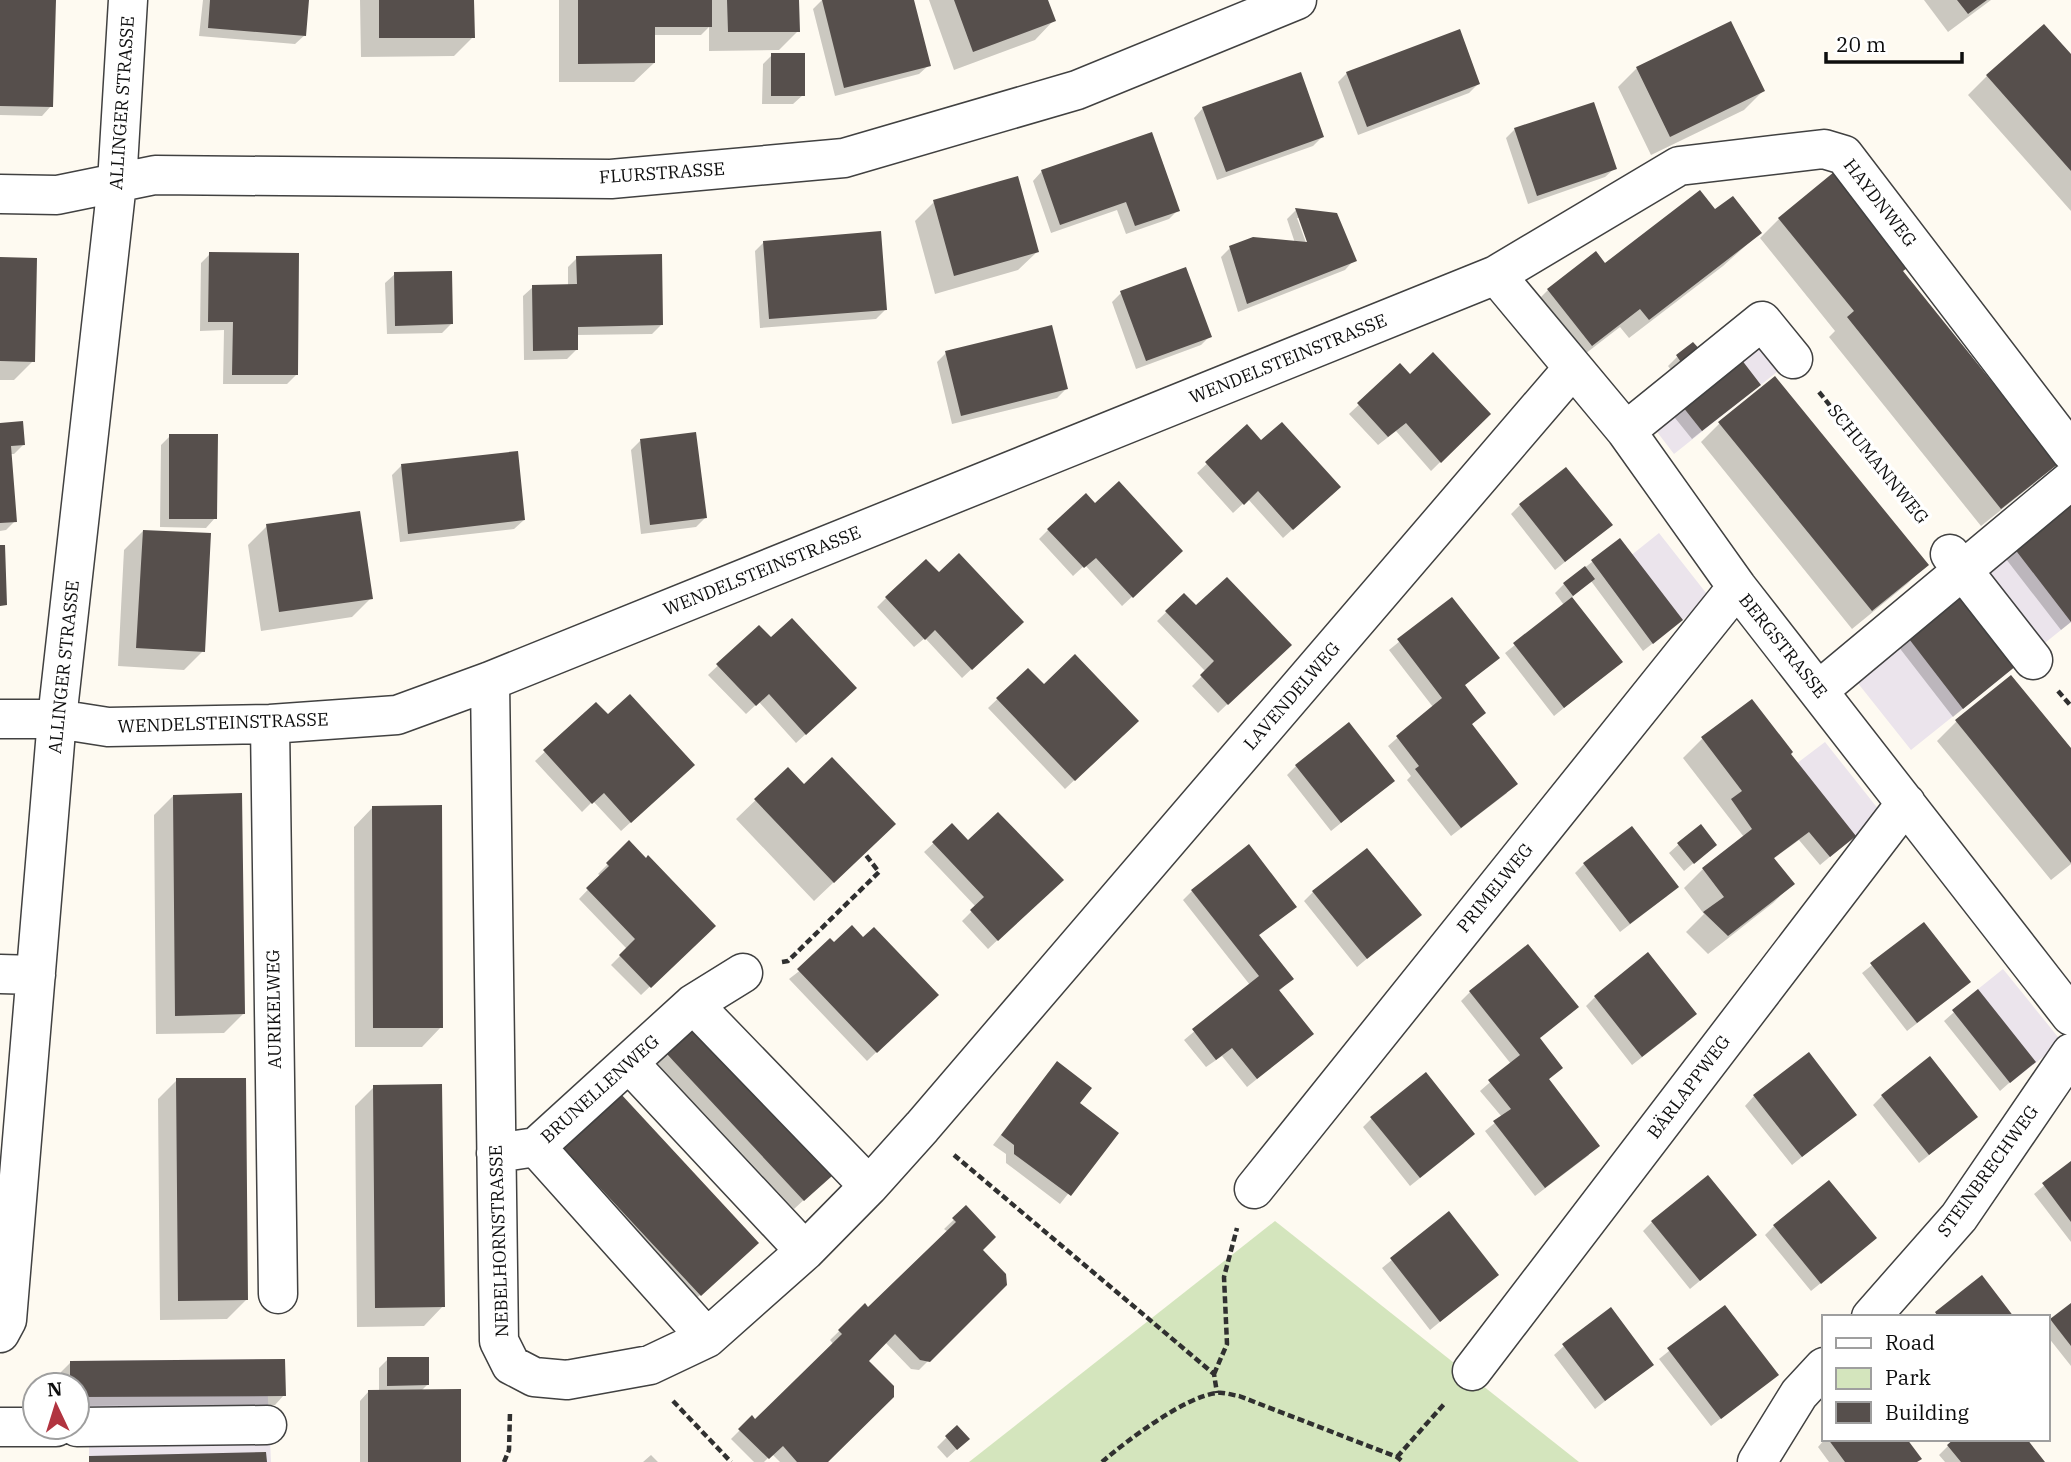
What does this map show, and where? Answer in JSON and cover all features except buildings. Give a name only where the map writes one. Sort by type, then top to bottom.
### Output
[{"type":"street","name":"ALLINGER STRASSE","points":[[0,1333],[7,1320],[18,974],[57,719],[117,183],[128,0]]},
{"type":"street","name":"FLURSTRASSE","points":[[0,194],[57,194],[155,176],[611,179],[844,158],[1077,90],[1297,0]]},
{"type":"street","name":"HAYDNWEG","points":[[1496,275],[1679,166],[1824,149],[1844,155],[2071,452]]},
{"type":"street","name":"WENDELSTEINSTRASSE","points":[[0,719],[57,719],[107,727],[270,724],[397,715],[490,681],[1496,275]]},
{"type":"street","name":"BERGSTRASSE","points":[[1496,275],[1626,431],[1737,587],[2071,1016]]},
{"type":"street","points":[[1626,431],[1762,321],[1793,359]]},
{"type":"street","name":"LAVENDELWEG","points":[[1011,1023],[1573,368]]},
{"type":"street","points":[[1819,690],[1956,562],[2071,480]]},
{"type":"street","points":[[1956,562],[2033,660]]},
{"type":"street","name":"PRIMELWEG","points":[[1254,1189],[1737,587]]},
{"type":"street","name":"NEBELHORNSTRASSE","points":[[490,681],[499,1341],[511,1365],[534,1377],[567,1380],[650,1365],[707,1338],[805,1251],[869,1186],[1011,1023]]},
{"type":"street","name":"AURIKELWEG","points":[[270,724],[278,1294]]},
{"type":"street","name":"BÄRLAPPWEG","points":[[1472,1371],[1906,803]]},
{"type":"street","name":"BRUNELLENWEG","points":[[496,1153],[536,1147],[694,1004],[743,973]]},
{"type":"street","points":[[694,1004],[869,1186]]},
{"type":"street","name":"STEINBRECHWEG","points":[[1873,1315],[1959,1217],[2071,1053]]},
{"type":"street","points":[[629,1063],[805,1251]]},
{"type":"street","points":[[536,1147],[707,1338]]},
{"type":"street","points":[[1757,1462],[1799,1394],[1822,1369]]},
{"type":"street","points":[[91,1427],[267,1425]]},
{"type":"street","points":[[0,1427],[21,1427]]},
{"type":"path","name":"SCHUMANNWEG","points":[[1793,359],[1956,562]]},
{"type":"path","points":[[788,961],[879,872],[865,854]]},
{"type":"path","points":[[922,1127],[1214,1374]]},
{"type":"path","points":[[1217,1393],[1214,1374],[1227,1344],[1224,1277],[1237,1226],[1254,1189]]},
{"type":"path","points":[[650,1365],[668,1396],[731,1462]]},
{"type":"path","points":[[1397,1457],[1472,1371]]},
{"type":"path","points":[[1102,1462],[1124,1443],[1182,1405],[1217,1393],[1239,1396],[1397,1457],[1403,1462]]},
{"type":"shaded area","points":[[1760,338],[1782,368],[1674,454],[1651,424]]},
{"type":"shaded area","points":[[2071,503],[2071,622],[1911,750],[1853,677]]},
{"type":"shaded area","points":[[1659,533],[1710,598],[1653,644],[1604,577]]},
{"type":"shaded area","points":[[1825,742],[1883,815],[1830,857],[1771,783]]},
{"type":"shaded area","points":[[2003,969],[2062,1042],[2010,1083],[1952,1010]]},
{"type":"shaded area","points":[[266,1359],[271,1462],[89,1462],[91,1371],[70,1371],[70,1361]]},
{"type":"green space","points":[[1275,1221],[1579,1462],[969,1462]]}]
